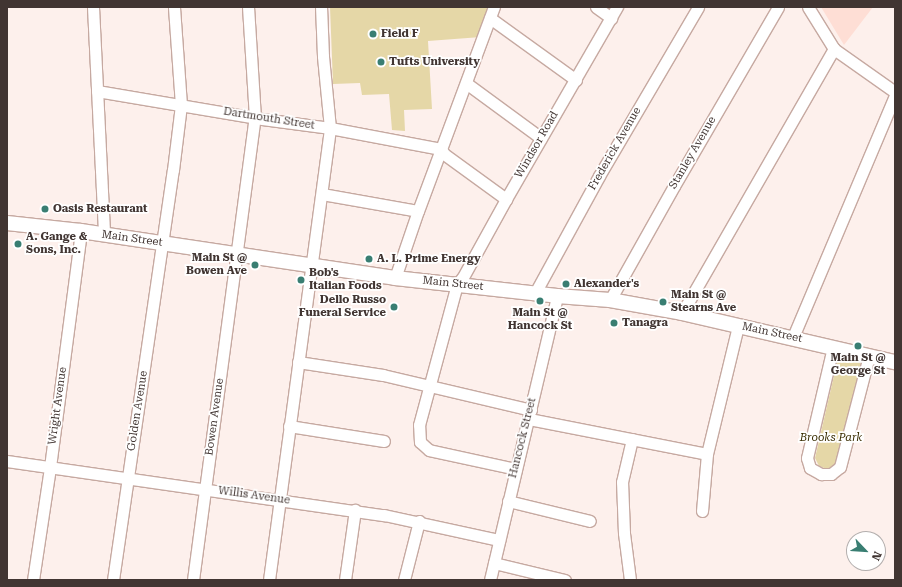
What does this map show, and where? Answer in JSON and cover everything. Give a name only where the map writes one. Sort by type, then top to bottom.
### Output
[{"type":"main road","name":"Main Street","points":[[7,223],[81,231],[395,278],[557,296],[610,300],[682,313],[793,337],[895,362]]},
{"type":"street","points":[[93,7],[104,235]]},
{"type":"street","name":"Golden Avenue","points":[[113,580],[181,105],[174,7]]},
{"type":"street","name":"Bowen Avenue","points":[[193,580],[255,118],[248,7]]},
{"type":"street","points":[[269,580],[288,426],[322,194],[330,128],[323,56],[321,7]]},
{"type":"street","points":[[395,278],[418,211],[494,7]]},
{"type":"street","points":[[596,7],[611,18]]},
{"type":"street","name":"Windsor Road","points":[[516,469],[429,450],[420,442],[419,425],[457,284],[463,277],[506,199],[617,7]]},
{"type":"street","name":"Frederick Avenue","points":[[534,293],[599,176],[698,7]]},
{"type":"street","name":"Stanley Avenue","points":[[610,300],[778,7]]},
{"type":"street","points":[[793,337],[895,94],[834,49],[808,7]]},
{"type":"street","points":[[490,18],[576,80]]},
{"type":"street","points":[[682,313],[834,49]]},
{"type":"street","points":[[466,83],[541,138]]},
{"type":"street","name":"Dartmouth Street","points":[[97,91],[255,118],[330,128],[441,149]]},
{"type":"street","points":[[441,149],[444,154],[506,199]]},
{"type":"street","points":[[322,194],[418,211]]},
{"type":"street","name":"Wright Avenue","points":[[33,580],[50,467],[81,231]]},
{"type":"street","name":"Hancock Street","points":[[490,580],[557,296]]},
{"type":"street","points":[[702,511],[707,454],[738,326]]},
{"type":"street","points":[[833,347],[807,458],[810,468],[821,474],[831,474],[840,467],[869,356]]},
{"type":"street","points":[[298,362],[372,373],[430,385],[530,414],[632,439],[707,454]]},
{"type":"street","points":[[288,426],[384,440]]},
{"type":"street","points":[[630,580],[624,533],[622,482],[632,439]]},
{"type":"street","name":"Willis Avenue","points":[[7,461],[355,510],[419,521],[499,540]]},
{"type":"street","points":[[508,501],[590,521]]},
{"type":"street","points":[[345,580],[355,510]]},
{"type":"street","points":[[404,580],[419,521]]},
{"type":"street","points":[[494,563],[565,580]]},
{"type":"shaded area","points":[[821,7],[873,7],[844,45]]},
{"type":"green space","name":"Tufts University","points":[[330,7],[492,7],[481,37],[428,41],[432,109],[404,110],[405,131],[392,130],[389,94],[362,95],[360,83],[333,84]]},
{"type":"green space","name":"Brooks Park","points":[[838,358],[861,363],[835,465],[827,469],[819,466],[815,458]]},
{"type":"place","name":"Field F","points":[[373,34]]},
{"type":"place","name":"Tufts University","points":[[381,62]]},
{"type":"place","name":"Oasis Restaurant","points":[[45,209]]},
{"type":"place","name":"A. Gange & Sons, Inc.","points":[[18,244]]},
{"type":"place","name":"A. L. Prime Energy","points":[[369,259]]},
{"type":"place","name":"Main St @ Bowen Ave","points":[[255,265]]},
{"type":"place","name":"Bob's Italian Foods","points":[[301,280]]},
{"type":"place","name":"Alexander's","points":[[566,284]]},
{"type":"place","name":"Main St @ Hancock St","points":[[540,301]]},
{"type":"place","name":"Main St @ Stearns Ave","points":[[663,302]]},
{"type":"place","name":"Dello Russo Funeral Service","points":[[394,307]]},
{"type":"place","name":"Tanagra","points":[[614,323]]},
{"type":"place","name":"Main St @ George St","points":[[858,346]]}]
